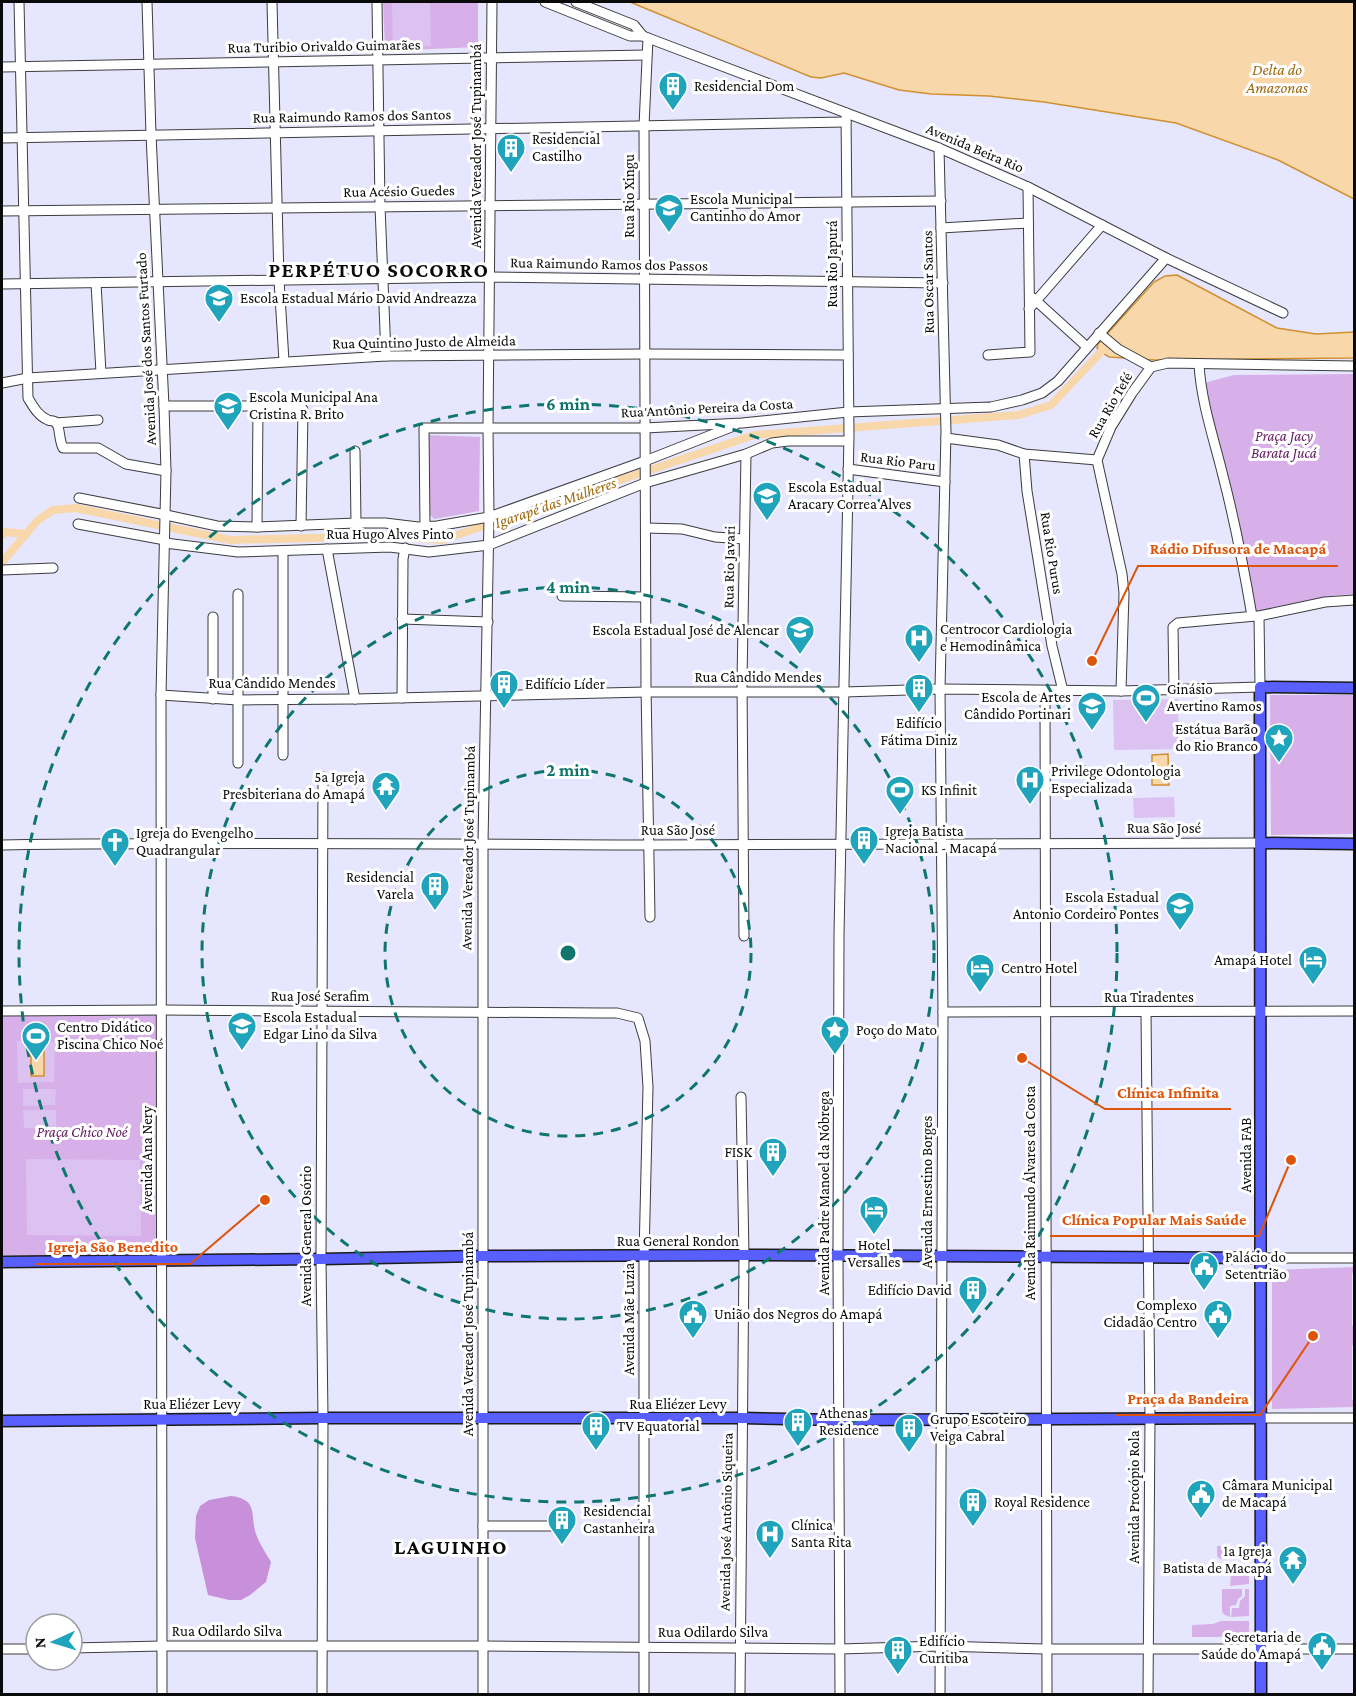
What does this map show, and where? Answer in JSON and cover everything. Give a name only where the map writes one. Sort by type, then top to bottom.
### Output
[{"type":"main road","name":"Rua Cândido Mendes","points":[[1260,687],[1354,688]]},
{"type":"main road","name":"Avenida FAB","points":[[1260,687],[1261,1695]]},
{"type":"main road","name":"Rua São José","points":[[1260,843],[1354,844]]},
{"type":"main road","name":"Rua General Rondon","points":[[2,1262],[744,1255],[1260,1258]]},
{"type":"main road","name":"Rua Eliézer Levy","points":[[2,1421],[323,1418],[839,1420],[1260,1418]]},
{"type":"street","points":[[19,2],[28,398],[37,413],[56,423],[98,420]]},
{"type":"street","name":"Avenida José dos Santos Furtado","points":[[147,2],[166,471],[161,695]]},
{"type":"street","points":[[272,2],[279,280],[284,361]]},
{"type":"street","points":[[377,2],[380,206],[386,356]]},
{"type":"street","name":"Avenida Vereador José Tupinambá","points":[[483,1695],[482,1012],[489,541],[492,2]]},
{"type":"street","name":"Avenida Beira Rio","points":[[545,2],[630,36],[645,37],[846,117],[939,148],[1028,187],[1166,258],[1284,313]]},
{"type":"street","name":"Avenida Beira Rio","points":[[576,2],[634,25],[645,37]]},
{"type":"street","name":"Rua Rio Xingu","points":[[645,37],[647,55],[644,126],[645,465]]},
{"type":"street","name":"Rua Turibio Orivaldo Guimarães","points":[[2,67],[647,55]]},
{"type":"street","name":"Rua Raimundo Ramos dos Santos","points":[[2,138],[644,126],[846,117]]},
{"type":"street","name":"Rua Rio Japurá","points":[[846,117],[848,438]]},
{"type":"street","name":"Rua Oscar Santos","points":[[939,148],[946,435]]},
{"type":"street","points":[[988,355],[1030,352],[1028,187]]},
{"type":"street","name":"Rua Acésio Guedes","points":[[2,211],[941,201]]},
{"type":"street","points":[[941,228],[1028,223]]},
{"type":"street","points":[[1029,309],[1102,225]]},
{"type":"street","name":"Rua Antônio Pereira da Costa","points":[[425,527],[424,428],[645,428],[848,414],[946,411],[991,407],[1022,400],[1042,393],[1058,381],[1087,347],[1102,336],[1166,258]]},
{"type":"street","name":"Rua Raimundo Ramos dos Passos","points":[[2,284],[490,277],[943,284]]},
{"type":"street","points":[[96,283],[101,373]]},
{"type":"street","points":[[1029,295],[1087,347]]},
{"type":"street","points":[[1102,336],[1119,349],[1151,367]]},
{"type":"street","name":"Rua Quintino Justo de Almeida","points":[[2,383],[28,378],[386,356],[848,355]]},
{"type":"street","name":"Rua Rio Tefé","points":[[1121,691],[1124,593],[1122,574],[1097,460],[1112,427],[1151,367],[1168,363],[1199,364]]},
{"type":"street","points":[[1260,687],[1256,616],[1203,394],[1199,364],[1354,366]]},
{"type":"street","points":[[164,406],[302,408],[301,526]]},
{"type":"street","points":[[257,527],[258,406]]},
{"type":"street","points":[[56,423],[59,441],[63,448],[98,448],[126,464],[166,471]]},
{"type":"street","name":"Rua Hugo Alves Pinto","points":[[79,498],[217,526],[257,527],[356,523],[425,527],[489,519],[645,465],[742,423]]},
{"type":"street","points":[[940,690],[946,435],[998,445],[1024,454],[1097,460]]},
{"type":"street","points":[[844,692],[848,438]]},
{"type":"street","name":"Rua Hugo Alves Pinto","points":[[78,524],[238,552],[390,547],[429,552],[489,541],[645,482],[746,454],[772,443],[848,438]]},
{"type":"street","points":[[355,450],[356,523]]},
{"type":"street","name":"Rua Rio Javari","points":[[742,692],[746,454]]},
{"type":"street","name":"Rua Rio Purus","points":[[1024,454],[1027,491],[1052,646],[1063,692]]},
{"type":"street","points":[[645,465],[650,917]]},
{"type":"street","name":"Rua Rio Paru","points":[[848,469],[945,482]]},
{"type":"street","points":[[646,528],[681,529],[715,537],[744,539]]},
{"type":"street","points":[[402,698],[405,548]]},
{"type":"street","points":[[327,549],[355,699]]},
{"type":"street","points":[[283,552],[283,755]]},
{"type":"street","points":[[2,570],[53,568]]},
{"type":"street","points":[[238,594],[238,763]]},
{"type":"street","points":[[562,596],[646,597]]},
{"type":"street","points":[[1174,690],[1173,627],[1178,623],[1256,616],[1325,602],[1354,600]]},
{"type":"street","points":[[213,617],[213,699]]},
{"type":"street","points":[[402,619],[488,622]]},
{"type":"street","name":"Rua Cândido Mendes","points":[[161,695],[238,700],[402,698],[646,689],[742,692],[940,690],[1063,692],[1260,687]]},
{"type":"street","name":"Avenida Ernestino Borges","points":[[940,690],[943,1012],[940,1695]]},
{"type":"street","points":[[742,692],[744,936]]},
{"type":"street","name":"Avenida Padre Manoel da Nóbrega","points":[[840,1695],[838,1256],[840,843],[844,692]]},
{"type":"street","name":"Avenida Raimundo Álvares da Costa","points":[[1045,692],[1047,1695]]},
{"type":"street","name":"Avenida Ana Nery","points":[[161,695],[162,1695]]},
{"type":"street","name":"Avenida General Osório","points":[[322,1695],[323,777]]},
{"type":"street","name":"Rua São José","points":[[2,845],[1260,843]]},
{"type":"street","name":"Rua José Serafim","points":[[2,1011],[617,1013],[638,1018]]},
{"type":"street","name":"Rua Tiradentes","points":[[943,1012],[1354,1011]]},
{"type":"street","name":"Avenida Procópio Rola","points":[[1146,1012],[1150,1418],[1148,1695]]},
{"type":"street","name":"Avenida Mãe Luzia","points":[[638,1018],[645,1041],[648,1110],[644,1256],[644,1695]]},
{"type":"street","name":"Avenida José Antônio Siqueira","points":[[740,1695],[744,1255],[741,1097]]},
{"type":"street","name":"Rua General Rondon","points":[[1260,1258],[1354,1258]]},
{"type":"street","name":"Rua Eliézer Levy","points":[[1260,1418],[1354,1418]]},
{"type":"street","points":[[483,1526],[556,1526]]},
{"type":"street","name":"Rua Odilardo Silva","points":[[84,1648],[483,1646],[1354,1648]]},
{"type":"street","points":[[2,1649],[24,1649]]},
{"type":"green space","points":[[383,2],[478,2],[478,47],[385,51]]},
{"type":"green space","name":"Praça Jacy Barata Jucá","points":[[1354,374],[1354,594],[1320,598],[1255,613],[1200,384],[1234,375]]},
{"type":"green space","points":[[426,435],[480,437],[479,511],[434,519],[426,510]]},
{"type":"green space","points":[[1270,695],[1354,696],[1354,833],[1271,835]]},
{"type":"green space","name":"Praça Chico Noé","points":[[2,1008],[162,1010],[162,1260],[2,1255]]},
{"type":"green space","points":[[1354,1267],[1352,1273],[1354,1343],[1352,1346],[1352,1400],[1354,1400],[1354,1407],[1272,1409],[1272,1270]]},
{"type":"green space","points":[[1217,1546],[1249,1547],[1249,1557],[1220,1559],[1217,1556]]},
{"type":"green space","points":[[1240,1571],[1249,1572],[1249,1584],[1230,1586],[1231,1576]]},
{"type":"green space","points":[[1222,1589],[1242,1589],[1242,1596],[1236,1605],[1230,1606],[1230,1617],[1222,1612]]},
{"type":"green space","points":[[1245,1589],[1249,1589],[1249,1616],[1231,1617],[1232,1608],[1239,1608],[1240,1601],[1245,1596]]},
{"type":"green space","points":[[1221,1621],[1249,1621],[1249,1637],[1192,1637],[1192,1625],[1213,1624]]},
{"type":"shaded area","points":[[392,2],[430,2],[431,46],[393,47]]},
{"type":"shaded area","name":"Ginásio Avertino Ramos","points":[[1178,699],[1179,749],[1114,750],[1113,700]]},
{"type":"shaded area","points":[[1174,797],[1175,817],[1134,818],[1133,798]]},
{"type":"shaded area","name":"Centro Didático Piscina Chico Noé","points":[[17,1041],[55,1042],[54,1082],[18,1083]]},
{"type":"shaded area","points":[[23,1089],[56,1089],[55,1105],[23,1106]]},
{"type":"shaded area","points":[[23,1110],[56,1110],[56,1128],[24,1128]]},
{"type":"shaded area","points":[[26,1159],[140,1160],[141,1236],[27,1235]]},
{"type":"shaded area","points":[[231,1496],[245,1500],[249,1504],[253,1513],[256,1535],[271,1562],[266,1582],[241,1600],[208,1595],[195,1538],[196,1516],[200,1506],[209,1500]]},
{"type":"water","name":"Delta do Amazonas","points":[[630,2],[1354,2],[1354,199],[1278,160],[1176,123],[1044,102],[899,90],[844,73],[821,78],[811,77]]},
{"type":"water","points":[[1177,275],[1277,328],[1316,334],[1354,332],[1354,358],[1155,360],[1109,357],[1097,348],[1098,344],[1154,282],[1165,276]]},
{"type":"water","points":[[1168,754],[1169,785],[1152,785],[1152,755]]},
{"type":"water","points":[[31,1048],[44,1048],[44,1076],[31,1076]]},
{"type":"waterway","name":"Igarapé das Mulheres","points":[[4,560],[37,521],[53,510],[76,508],[230,540],[396,536],[442,540],[754,435],[1019,415],[1051,405],[1101,352]]},
{"type":"waterway","points":[[2,535],[6,532],[26,534]]},
{"type":"place","name":"Residencial Dom","points":[[673,112]]},
{"type":"place","name":"Residencial Castilho","points":[[511,174]]},
{"type":"place","name":"Escola Municipal Cantinho do Amor","points":[[669,234]]},
{"type":"place","name":"Escola Estadual Mário David Andreazza","points":[[219,324]]},
{"type":"place","name":"Escola Municipal Ana Cristina R. Brito","points":[[228,432]]},
{"type":"place","name":"Escola Estadual Aracary Correa Alves","points":[[767,522]]},
{"type":"place","name":"Escola Estadual José de Alencar","points":[[800,656]]},
{"type":"place","name":"Rádio Difusora de Macapá","points":[[1092,661]]},
{"type":"place","name":"Centrocor Cardiologia e Hemodinâmica","points":[[919,664]]},
{"type":"place","name":"Edifício Líder","points":[[504,710]]},
{"type":"place","name":"Edifício Fátima Diniz","points":[[919,714]]},
{"type":"place","name":"Ginásio Avertino Ramos","points":[[1146,724]]},
{"type":"place","name":"Escola de Artes Cândido Portinari","points":[[1092,732]]},
{"type":"place","name":"Estátua Barão do Rio Branco","points":[[1279,764]]},
{"type":"place","name":"Privilege Odontologia Especializada","points":[[1030,806]]},
{"type":"place","name":"5a Igreja Presbiteriana do Amapá","points":[[386,812]]},
{"type":"place","name":"KS Infinit","points":[[900,816]]},
{"type":"place","name":"Igreja Batista Nacional - Macapá","points":[[864,866]]},
{"type":"place","name":"Igreja do Evengelho Quadrangular","points":[[115,868]]},
{"type":"place","name":"Residencial Varela","points":[[435,912]]},
{"type":"place","name":"Escola Estadual Antonio Cordeiro Pontes","points":[[1180,932]]},
{"type":"place","name":"Amapá Hotel","points":[[1313,986]]},
{"type":"place","name":"Centro Hotel","points":[[980,994]]},
{"type":"place","name":"Escola Estadual Edgar Lino da Silva","points":[[242,1052]]},
{"type":"place","name":"Poço do Mato","points":[[835,1056]]},
{"type":"place","name":"Clínica Infinita","points":[[1022,1058]]},
{"type":"place","name":"Centro Didático Piscina Chico Noé","points":[[36,1062]]},
{"type":"place","name":"Clínica Popular Mais Saúde","points":[[1291,1160]]},
{"type":"place","name":"FISK","points":[[773,1178]]},
{"type":"place","name":"Igreja São Benedito","points":[[265,1200]]},
{"type":"place","name":"Hotel Versalles","points":[[874,1236]]},
{"type":"place","name":"Palácio do Setentrião","points":[[1204,1292]]},
{"type":"place","name":"Edifício David","points":[[973,1316]]},
{"type":"place","name":"Praça da Bandeira","points":[[1313,1336]]},
{"type":"place","name":"União dos Negros do Amapá","points":[[693,1340]]},
{"type":"place","name":"Complexo Cidadão Centro","points":[[1218,1340]]},
{"type":"place","name":"Athenas Residence","points":[[798,1448]]},
{"type":"place","name":"TV Equatorial","points":[[596,1452]]},
{"type":"place","name":"Grupo Escoteiro Veiga Cabral","points":[[909,1454]]},
{"type":"place","name":"Câmara Municipal de Macapá","points":[[1201,1520]]},
{"type":"place","name":"Royal Residence","points":[[973,1528]]},
{"type":"place","name":"Residencial Castanheira","points":[[562,1546]]},
{"type":"place","name":"Clínica Santa Rita","points":[[770,1560]]},
{"type":"place","name":"1a Igreja Batista de Macapá","points":[[1293,1586]]},
{"type":"place","name":"Secretaria de Saúde do Amapá","points":[[1322,1672]]},
{"type":"place","name":"Edifício Curitiba","points":[[898,1676]]},
{"type":"district","name":"PERPÉTUO SOCORRO","points":[[379,270]]},
{"type":"district","name":"LAGUINHO","points":[[451,1547]]}]
